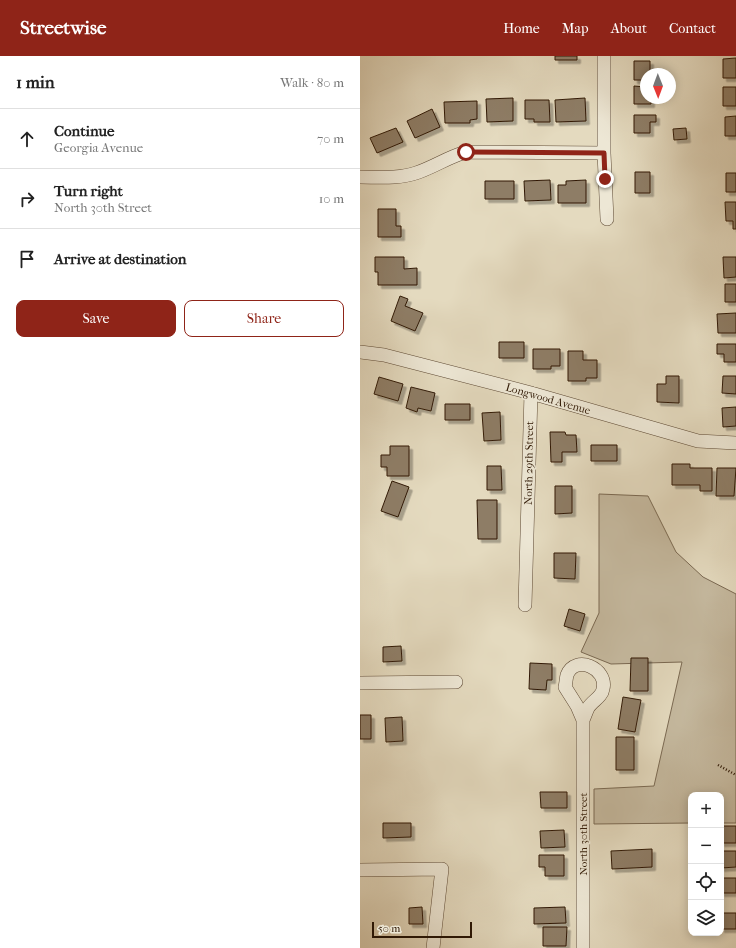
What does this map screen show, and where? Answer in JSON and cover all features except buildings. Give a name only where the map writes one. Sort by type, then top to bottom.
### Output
[{"type":"street","points":[[604,56],[604,153],[607,219]]},
{"type":"street","points":[[360,177],[407,175],[416,173],[450,156],[466,152],[604,153]]},
{"type":"street","name":"Longwood Avenue","points":[[360,352],[384,355],[531,393],[698,441],[736,443]]},
{"type":"street","name":"North 29th Street","points":[[525,605],[531,393]]},
{"type":"street","points":[[360,683],[456,682]]},
{"type":"street","name":"North 30th Street","points":[[583,720],[583,948]]},
{"type":"street","points":[[360,870],[442,869],[433,948]]},
{"type":"path","points":[[718,765],[736,775]]},
{"type":"shaded area","points":[[599,494],[648,496],[676,552],[703,577],[736,594],[736,823],[724,823],[724,792],[688,792],[688,823],[594,824],[594,789],[654,786],[682,662],[611,664],[581,652],[599,613]]},
{"type":"route","points":[[466,152],[604,153],[605,179]]}]
